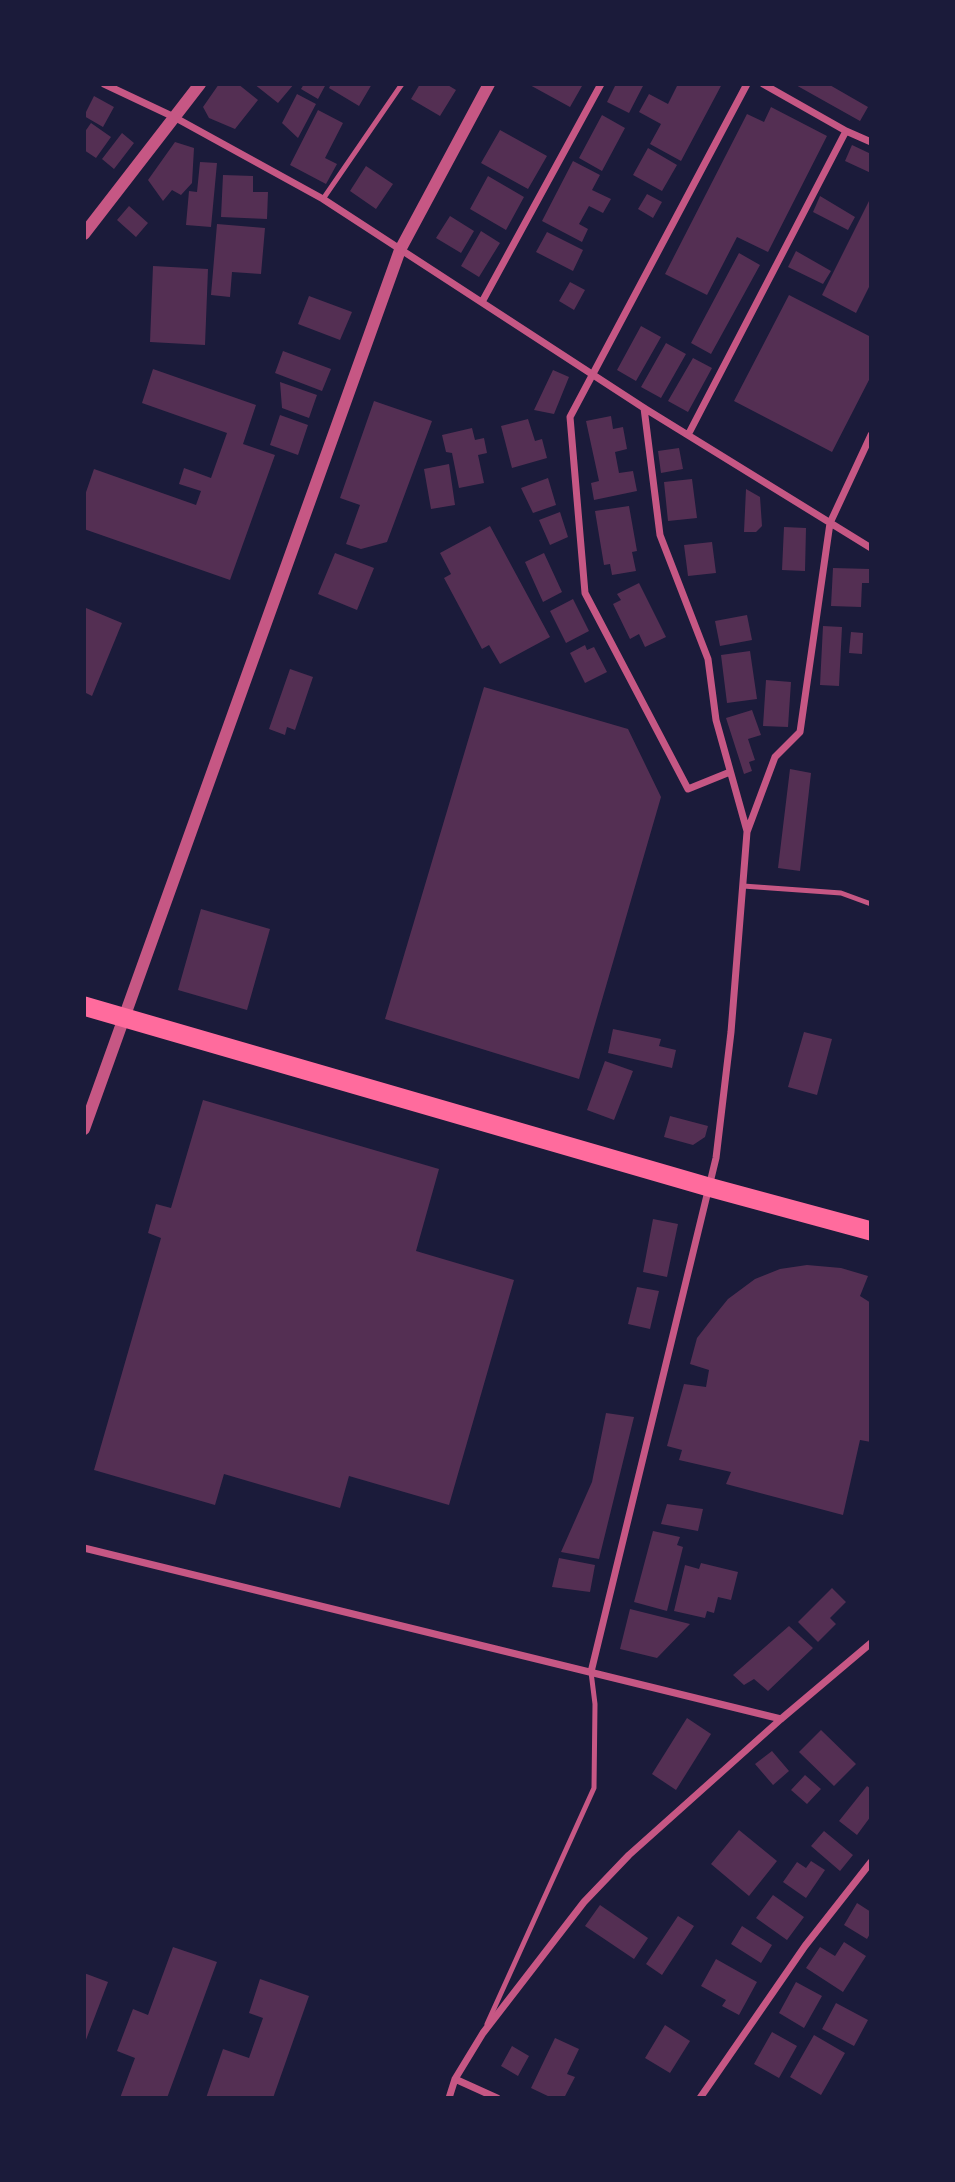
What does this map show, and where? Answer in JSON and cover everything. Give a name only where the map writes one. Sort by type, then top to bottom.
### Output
[{"type":"highway","points":[[84,1006],[709,1187],[871,1231]]},
{"type":"street","points":[[104,84],[174,117],[323,199],[644,408],[871,548]]},
{"type":"street","points":[[84,234],[200,84]]},
{"type":"street","points":[[84,1129],[400,250],[489,84]]},
{"type":"street","points":[[482,302],[601,84]]},
{"type":"street","points":[[730,772],[688,789],[585,593],[570,417],[747,84]]},
{"type":"street","points":[[763,84],[846,131],[871,142]]},
{"type":"street","points":[[688,435],[846,131]]},
{"type":"street","points":[[644,408],[660,535],[708,659],[716,720],[747,832]]},
{"type":"street","points":[[591,1672],[716,1158],[731,1032],[747,832],[775,757],[800,732],[830,523],[871,435]]},
{"type":"street","points":[[84,1548],[782,1719]]},
{"type":"street","points":[[449,2098],[455,2079],[483,2033],[584,1902],[629,1855],[871,1643]]},
{"type":"street","points":[[700,2098],[805,1946],[871,1862]]},
{"type":"street","points":[[455,2079],[497,2098]]},
{"type":"lane","points":[[323,199],[402,84]]},
{"type":"lane","points":[[743,886],[841,893],[871,904]]},
{"type":"lane","points":[[483,2033],[594,1788],[594,1704],[591,1672]]},
{"type":"building","points":[[219,84],[238,84],[258,100],[235,129],[209,118],[203,107]]},
{"type":"building","points":[[254,84],[294,84],[278,103]]},
{"type":"building","points":[[304,84],[326,84],[318,99],[301,89]]},
{"type":"building","points":[[331,84],[372,84],[359,106],[329,88]]},
{"type":"building","points":[[420,84],[446,84],[456,90],[440,116],[411,99]]},
{"type":"building","points":[[528,84],[579,84],[582,86],[570,107]]},
{"type":"building","points":[[616,84],[644,84],[629,113],[607,102]]},
{"type":"building","points":[[678,84],[722,84],[681,161],[650,144],[661,124],[639,112],[649,94],[668,104]]},
{"type":"building","points":[[794,84],[828,84],[868,107],[860,121]]},
{"type":"building","points":[[297,94],[316,104],[298,138],[282,123]]},
{"type":"building","points":[[94,96],[114,107],[103,127],[84,116]]},
{"type":"building","points":[[771,107],[827,136],[768,252],[737,237],[707,295],[665,274],[747,114],[764,122]]},
{"type":"building","points":[[318,110],[343,123],[325,158],[337,164],[326,184],[290,165]]},
{"type":"building","points":[[602,115],[625,128],[602,171],[579,158]]},
{"type":"building","points":[[91,123],[111,137],[96,158],[84,150],[84,133]]},
{"type":"building","points":[[500,130],[547,156],[528,189],[481,163]]},
{"type":"building","points":[[122,133],[134,143],[114,169],[102,159]]},
{"type":"building","points":[[175,142],[194,148],[192,183],[181,195],[172,190],[163,201],[148,180]]},
{"type":"building","points":[[852,145],[871,154],[871,173],[845,161]]},
{"type":"building","points":[[648,148],[677,165],[662,191],[633,175]]},
{"type":"building","points":[[573,161],[600,175],[592,190],[611,199],[603,213],[589,206],[579,224],[588,229],[582,242],[542,221]]},
{"type":"building","points":[[200,162],[217,163],[211,227],[186,225],[189,191],[197,192]]},
{"type":"building","points":[[366,166],[393,184],[376,209],[350,191]]},
{"type":"building","points":[[223,175],[253,176],[253,192],[268,192],[267,219],[221,217]]},
{"type":"building","points":[[488,176],[524,197],[506,230],[470,209]]},
{"type":"building","points":[[647,194],[662,202],[653,218],[638,209]]},
{"type":"building","points":[[820,196],[855,217],[848,230],[813,212]]},
{"type":"building","points":[[871,197],[871,283],[856,313],[822,295]]},
{"type":"building","points":[[129,206],[148,223],[136,237],[117,220]]},
{"type":"building","points":[[450,216],[474,231],[461,253],[436,238]]},
{"type":"building","points":[[217,224],[265,228],[261,274],[232,272],[230,297],[211,295]]},
{"type":"building","points":[[481,231],[500,243],[479,277],[461,266]]},
{"type":"building","points":[[547,232],[583,250],[573,271],[536,252]]},
{"type":"building","points":[[796,251],[831,271],[823,284],[788,267]]},
{"type":"building","points":[[739,253],[760,265],[711,354],[691,343]]},
{"type":"building","points":[[153,266],[208,269],[205,345],[150,342]]},
{"type":"building","points":[[570,282],[585,290],[574,310],[559,301]]},
{"type":"building","points":[[789,295],[871,337],[871,376],[832,452],[734,401]]},
{"type":"building","points":[[309,296],[352,312],[340,340],[298,324]]},
{"type":"building","points":[[641,326],[661,337],[636,381],[617,370]]},
{"type":"building","points":[[666,343],[686,354],[661,398],[641,387]]},
{"type":"building","points":[[283,351],[331,369],[322,391],[275,373]]},
{"type":"building","points":[[693,358],[712,368],[688,412],[668,401]]},
{"type":"building","points":[[153,369],[256,405],[243,444],[275,455],[230,580],[84,529],[84,498],[94,469],[196,505],[201,491],[179,484],[184,468],[211,478],[227,433],[142,403]]},
{"type":"building","points":[[553,370],[569,377],[554,414],[534,410]]},
{"type":"building","points":[[280,382],[317,395],[309,418],[282,408]]},
{"type":"building","points":[[374,401],[432,421],[387,542],[361,549],[346,544],[360,505],[340,498]]},
{"type":"building","points":[[280,415],[308,425],[298,455],[270,445]]},
{"type":"building","points":[[611,416],[613,429],[623,427],[627,449],[615,452],[619,473],[633,471],[637,491],[594,500],[591,483],[599,481],[586,421]]},
{"type":"building","points":[[528,419],[535,441],[542,439],[547,458],[512,468],[501,426]]},
{"type":"building","points":[[472,428],[475,440],[484,438],[487,453],[478,455],[484,483],[459,488],[452,453],[446,452],[442,435]]},
{"type":"building","points":[[679,448],[683,469],[661,473],[658,451]]},
{"type":"building","points":[[449,464],[455,505],[431,509],[424,469]]},
{"type":"building","points":[[548,478],[556,505],[533,513],[521,488]]},
{"type":"building","points":[[692,479],[697,518],[668,521],[664,482]]},
{"type":"building","points":[[746,489],[760,497],[762,526],[756,532],[744,532]]},
{"type":"building","points":[[629,506],[637,551],[632,552],[636,571],[612,575],[610,564],[604,565],[595,511]]},
{"type":"building","points":[[560,512],[568,537],[550,545],[539,520]]},
{"type":"building","points":[[490,526],[550,637],[500,664],[489,645],[482,649],[444,578],[451,574],[440,553]]},
{"type":"building","points":[[784,527],[806,528],[805,571],[782,570]]},
{"type":"building","points":[[712,542],[716,573],[688,576],[684,545]]},
{"type":"building","points":[[335,553],[374,568],[357,610],[318,594]]},
{"type":"building","points":[[544,553],[562,592],[543,602],[525,562]]},
{"type":"building","points":[[833,568],[870,569],[870,583],[862,583],[861,607],[831,606]]},
{"type":"building","points":[[639,583],[666,637],[645,647],[639,634],[630,639],[613,604],[621,600],[617,594]]},
{"type":"building","points":[[573,599],[589,631],[566,643],[550,611]]},
{"type":"building","points":[[86,608],[122,623],[92,696],[84,692]]},
{"type":"building","points":[[747,615],[752,640],[720,646],[715,621]]},
{"type":"building","points":[[823,626],[842,627],[839,686],[820,685]]},
{"type":"building","points":[[851,632],[863,633],[862,654],[849,653]]},
{"type":"building","points":[[585,645],[587,650],[594,647],[607,672],[585,683],[570,653]]},
{"type":"building","points":[[750,651],[757,699],[727,703],[721,655]]},
{"type":"building","points":[[290,669],[313,677],[295,730],[287,727],[285,735],[269,729]]},
{"type":"building","points":[[766,680],[791,682],[788,727],[763,726]]},
{"type":"building","points":[[484,687],[628,729],[661,797],[579,1079],[385,1019]]},
{"type":"building","points":[[752,710],[761,735],[748,739],[755,760],[749,762],[752,771],[744,774],[726,718]]},
{"type":"building","points":[[790,769],[811,773],[800,871],[778,868]]},
{"type":"building","points":[[201,909],[270,929],[247,1010],[178,990]]},
{"type":"building","points":[[613,1029],[661,1039],[659,1046],[676,1050],[672,1068],[608,1053]]},
{"type":"building","points":[[804,1032],[832,1039],[817,1095],[788,1087]]},
{"type":"building","points":[[605,1061],[633,1071],[614,1120],[587,1110]]},
{"type":"building","points":[[203,1100],[439,1169],[416,1251],[514,1280],[449,1505],[349,1476],[340,1508],[224,1474],[215,1505],[94,1470],[161,1238],[148,1233],[156,1204],[171,1208]]},
{"type":"building","points":[[670,1116],[708,1126],[705,1137],[693,1145],[664,1137]]},
{"type":"building","points":[[653,1219],[678,1224],[667,1277],[643,1272]]},
{"type":"building","points":[[807,1265],[841,1268],[868,1276],[860,1296],[871,1303],[871,1442],[860,1440],[843,1515],[726,1484],[731,1472],[679,1460],[682,1450],[667,1446],[684,1384],[706,1387],[709,1370],[690,1364],[697,1338],[728,1299],[755,1279],[780,1269]]},
{"type":"building","points":[[637,1287],[659,1291],[650,1329],[628,1324]]},
{"type":"building","points":[[606,1413],[634,1417],[599,1559],[561,1552],[592,1482]]},
{"type":"building","points":[[667,1504],[703,1509],[698,1531],[661,1524]]},
{"type":"building","points":[[653,1531],[680,1537],[677,1545],[683,1547],[667,1611],[634,1602]]},
{"type":"building","points":[[559,1558],[595,1565],[590,1592],[552,1587]]},
{"type":"building","points":[[701,1563],[738,1572],[731,1600],[718,1597],[714,1613],[707,1611],[705,1618],[674,1611],[685,1565],[699,1569]]},
{"type":"building","points":[[832,1588],[846,1602],[830,1618],[836,1624],[818,1642],[798,1622]]},
{"type":"building","points":[[630,1609],[690,1624],[657,1658],[620,1649]]},
{"type":"building","points":[[789,1626],[813,1648],[768,1691],[754,1679],[744,1685],[733,1675]]},
{"type":"building","points":[[687,1718],[711,1734],[676,1790],[652,1774]]},
{"type":"building","points":[[821,1730],[856,1764],[834,1786],[799,1752]]},
{"type":"building","points":[[772,1751],[789,1771],[773,1785],[755,1764]]},
{"type":"building","points":[[805,1775],[821,1789],[807,1804],[791,1790]]},
{"type":"building","points":[[867,1786],[871,1789],[871,1816],[857,1835],[839,1821]]},
{"type":"building","points":[[739,1830],[777,1861],[749,1896],[711,1864]]},
{"type":"building","points":[[824,1831],[853,1855],[840,1871],[811,1846]]},
{"type":"building","points":[[811,1861],[825,1870],[806,1898],[783,1882],[797,1862],[806,1868]]},
{"type":"building","points":[[773,1895],[804,1917],[787,1940],[756,1918]]},
{"type":"building","points":[[857,1903],[871,1912],[871,1932],[867,1939],[844,1925]]},
{"type":"building","points":[[600,1905],[648,1938],[634,1959],[585,1926]]},
{"type":"building","points":[[678,1916],[694,1926],[662,1975],[646,1964]]},
{"type":"building","points":[[742,1926],[772,1945],[761,1963],[731,1944]]},
{"type":"building","points":[[844,1942],[866,1956],[843,1992],[806,1968],[820,1947],[835,1956]]},
{"type":"building","points":[[173,1947],[217,1962],[167,2098],[120,2098],[135,2058],[117,2051],[133,2009],[148,2015]]},
{"type":"building","points":[[716,1959],[757,1982],[739,2015],[722,2006],[726,2000],[701,1986]]},
{"type":"building","points":[[84,1973],[108,1982],[84,2045]]},
{"type":"building","points":[[260,1979],[309,1996],[273,2098],[206,2098],[223,2049],[249,2058],[263,2018],[249,2013]]},
{"type":"building","points":[[796,1982],[822,1996],[804,2028],[779,2013]]},
{"type":"building","points":[[836,2003],[868,2020],[854,2046],[822,2029]]},
{"type":"building","points":[[665,2025],[690,2041],[670,2073],[645,2058]]},
{"type":"building","points":[[772,2032],[797,2046],[779,2078],[754,2064]]},
{"type":"building","points":[[814,2035],[845,2053],[821,2095],[790,2077]]},
{"type":"building","points":[[555,2038],[579,2049],[567,2074],[575,2077],[564,2098],[552,2098],[531,2088]]},
{"type":"building","points":[[512,2046],[529,2056],[518,2076],[501,2066]]}]
